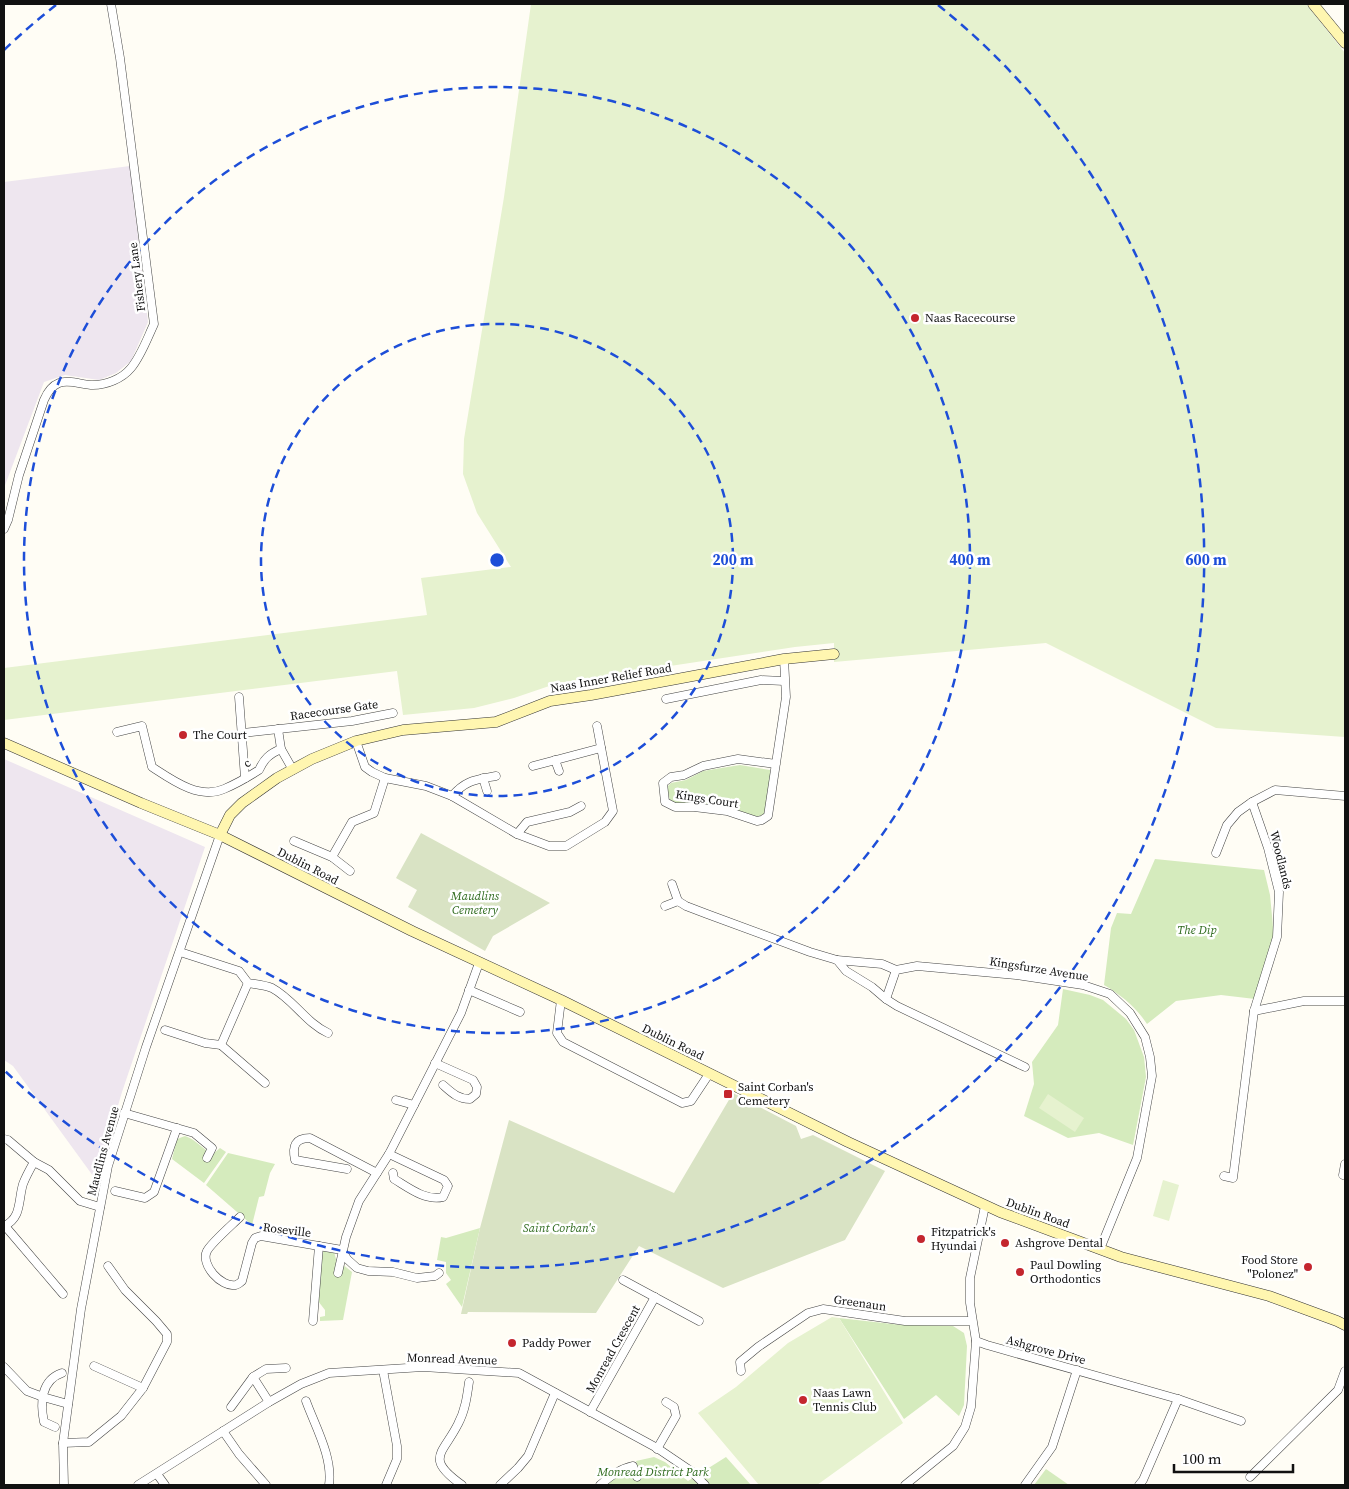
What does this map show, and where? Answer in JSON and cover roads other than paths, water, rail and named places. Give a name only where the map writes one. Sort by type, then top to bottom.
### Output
[{"type":"main road","points":[[1313,4],[1345,43]]},
{"type":"main road","name":"Naas Inner Relief Road","points":[[220,835],[230,814],[277,778],[312,759],[356,741],[403,730],[496,722],[550,701],[784,659],[834,654]]},
{"type":"main road","name":"Dublin Road","points":[[4,743],[141,803],[220,835],[412,931],[560,1000],[709,1074],[985,1206],[1120,1257],[1269,1296],[1345,1325]]},
{"type":"street","name":"Fishery Lane","points":[[4,529],[8,520],[18,475],[49,390],[58,383],[93,385],[107,383],[120,377],[130,369],[154,324],[120,58],[111,4]]},
{"type":"street","name":"Kings Court","points":[[776,764],[738,759],[703,766],[684,775],[671,777],[663,783],[665,802],[675,807],[727,811],[757,820],[762,820],[768,816],[776,764],[786,697],[784,659]]},
{"type":"street","points":[[666,700],[761,680],[784,681]]},
{"type":"street","points":[[239,697],[245,778]]},
{"type":"street","name":"Racecourse Gate","points":[[243,733],[352,721],[382,711],[392,713]]},
{"type":"street","name":"c","points":[[118,732],[142,726],[152,767],[183,786],[204,793],[222,790],[259,770],[263,760],[281,749]]},
{"type":"street","points":[[356,741],[365,767],[385,778],[426,786],[452,796],[517,834],[549,846],[566,846],[605,822],[613,811],[597,726]]},
{"type":"street","name":"Racecourse Gate","points":[[278,729],[281,749],[293,770]]},
{"type":"street","points":[[533,766],[601,748]]},
{"type":"street","points":[[555,760],[559,770]]},
{"type":"street","points":[[452,796],[470,780],[496,776]]},
{"type":"street","points":[[332,857],[352,822],[374,813],[385,778]]},
{"type":"street","points":[[483,778],[487,791]]},
{"type":"street","points":[[1216,853],[1227,825],[1238,812],[1275,790],[1345,796]]},
{"type":"street","name":"Woodlands","points":[[1224,1176],[1233,1178],[1254,1011],[1277,937],[1279,892],[1268,848],[1252,802]]},
{"type":"street","points":[[517,834],[527,822],[570,812],[580,806]]},
{"type":"street","points":[[570,812],[573,820]]},
{"type":"street","name":"Maudlins Avenue","points":[[64,1485],[62,1443],[81,1309],[108,1166],[124,1113],[220,835]]},
{"type":"street","points":[[294,841],[332,857],[350,871]]},
{"type":"street","points":[[664,906],[678,901],[672,884]]},
{"type":"street","name":"Kingsfurze Avenue","points":[[678,901],[725,921],[837,960],[882,964],[896,970],[917,966],[1016,975],[1083,985],[1110,994],[1130,1013],[1145,1038],[1150,1056],[1152,1076],[1137,1158],[1100,1249]]},
{"type":"street","points":[[180,952],[239,971],[248,983],[271,988],[287,1000],[316,1028],[328,1033]]},
{"type":"street","name":"Kingsfurze Avenue","points":[[837,960],[846,971],[897,1006],[1025,1066]]},
{"type":"street","points":[[338,1272],[342,1250],[359,1201],[389,1154],[414,1105],[460,1013],[479,963]]},
{"type":"street","points":[[886,999],[896,970]]},
{"type":"street","points":[[221,1045],[248,983]]},
{"type":"street","points":[[470,990],[520,1012]]},
{"type":"street","points":[[560,1000],[557,1033],[563,1042],[682,1102],[691,1101],[709,1074]]},
{"type":"street","points":[[1254,1011],[1304,1001],[1345,1000]]},
{"type":"street","points":[[164,1030],[204,1043],[221,1045],[266,1083]]},
{"type":"street","points":[[435,1063],[473,1080],[477,1087],[476,1094],[470,1099],[462,1099],[452,1094],[443,1085]]},
{"type":"street","points":[[396,1100],[414,1105]]},
{"type":"street","points":[[124,1113],[194,1133],[212,1148],[207,1158]]},
{"type":"street","points":[[115,1191],[145,1198],[154,1192],[177,1128]]},
{"type":"street","points":[[347,1169],[295,1160],[292,1149],[296,1142],[303,1138],[310,1138],[377,1173]]},
{"type":"street","points":[[4,1139],[8,1140],[34,1162],[49,1170],[80,1201],[100,1207]]},
{"type":"street","points":[[389,1154],[444,1180],[448,1186],[443,1197],[428,1198],[394,1179],[393,1173]]},
{"type":"street","points":[[34,1162],[23,1184],[18,1213],[14,1219],[4,1226],[63,1294]]},
{"type":"street","points":[[1343,1175],[1345,1164]]},
{"type":"street","points":[[905,1485],[953,1446],[965,1427],[971,1407],[976,1341],[970,1303],[970,1278],[985,1206]]},
{"type":"street","name":"Roseville","points":[[240,1216],[207,1250],[205,1258],[206,1264],[220,1281],[227,1285],[236,1285],[242,1281],[252,1243],[255,1238],[261,1236],[342,1250]]},
{"type":"street","name":"Roseville","points":[[313,1321],[320,1246]]},
{"type":"street","points":[[342,1250],[347,1259],[357,1268],[368,1271],[394,1272],[417,1278],[435,1276],[439,1273]]},
{"type":"street","points":[[62,1443],[89,1442],[121,1416],[143,1388],[167,1342],[167,1334],[125,1290],[108,1266]]},
{"type":"street","name":"Monread Crescent","points":[[623,1280],[699,1320]]},
{"type":"street","name":"Monread Crescent","points":[[590,1412],[655,1296]]},
{"type":"street","name":"Greenaun","points":[[741,1371],[740,1362],[758,1347],[808,1313],[823,1309],[905,1321],[972,1321]]},
{"type":"street","name":"Ashgrove Drive","points":[[976,1341],[987,1346],[1178,1400],[1241,1421]]},
{"type":"street","points":[[94,1366],[143,1388]]},
{"type":"street","points":[[4,1367],[27,1391],[68,1404]]},
{"type":"street","name":"Monread Avenue","points":[[138,1485],[269,1402],[301,1384],[329,1373],[423,1367],[519,1373],[657,1449],[691,1471],[705,1485]]},
{"type":"street","points":[[231,1407],[254,1377],[266,1369],[286,1368]]},
{"type":"street","points":[[382,1370],[397,1446],[397,1459],[386,1485]]},
{"type":"street","points":[[1025,1485],[1052,1447],[1077,1370]]},
{"type":"street","points":[[1250,1477],[1342,1392],[1345,1371]]},
{"type":"street","points":[[55,1427],[44,1422],[41,1406],[48,1380],[54,1375],[62,1373]]},
{"type":"street","points":[[254,1377],[269,1402]]},
{"type":"street","points":[[462,1485],[442,1466],[439,1459],[441,1450],[458,1425],[467,1402],[469,1382]]},
{"type":"street","points":[[500,1485],[528,1456],[555,1393]]},
{"type":"street","points":[[1139,1485],[1155,1455],[1178,1400]]},
{"type":"street","points":[[306,1401],[325,1454],[330,1477],[329,1485]]},
{"type":"street","points":[[657,1449],[676,1416],[674,1407],[666,1402]]},
{"type":"street","points":[[223,1431],[239,1454],[266,1485]]},
{"type":"street","points":[[600,1485],[623,1468],[633,1466],[637,1476]]},
{"type":"street","points":[[157,1474],[165,1485]]},
{"type":"place","name":"Naas Racecourse","points":[[915,318]]},
{"type":"place","name":"The Court","points":[[183,735]]},
{"type":"place","name":"Saint Corban's Cemetery","points":[[728,1094]]},
{"type":"place","name":"Fitzpatrick's Hyundai","points":[[921,1239]]},
{"type":"place","name":"Ashgrove Dental","points":[[1005,1243]]},
{"type":"place","name":"Food Store \"Polonez\"","points":[[1308,1267]]},
{"type":"place","name":"Paul Dowling Orthodontics","points":[[1020,1272]]},
{"type":"place","name":"Paddy Power","points":[[512,1343]]},
{"type":"place","name":"Naas Lawn Tennis Club","points":[[803,1400]]},
{"type":"park label","name":"Maudlins Cemetery","points":[[475,903]]},
{"type":"park label","name":"The Dip","points":[[1197,930]]},
{"type":"park label","name":"Saint Corban's","points":[[559,1228]]},
{"type":"park label","name":"Monread District Park","points":[[653,1472]]}]
